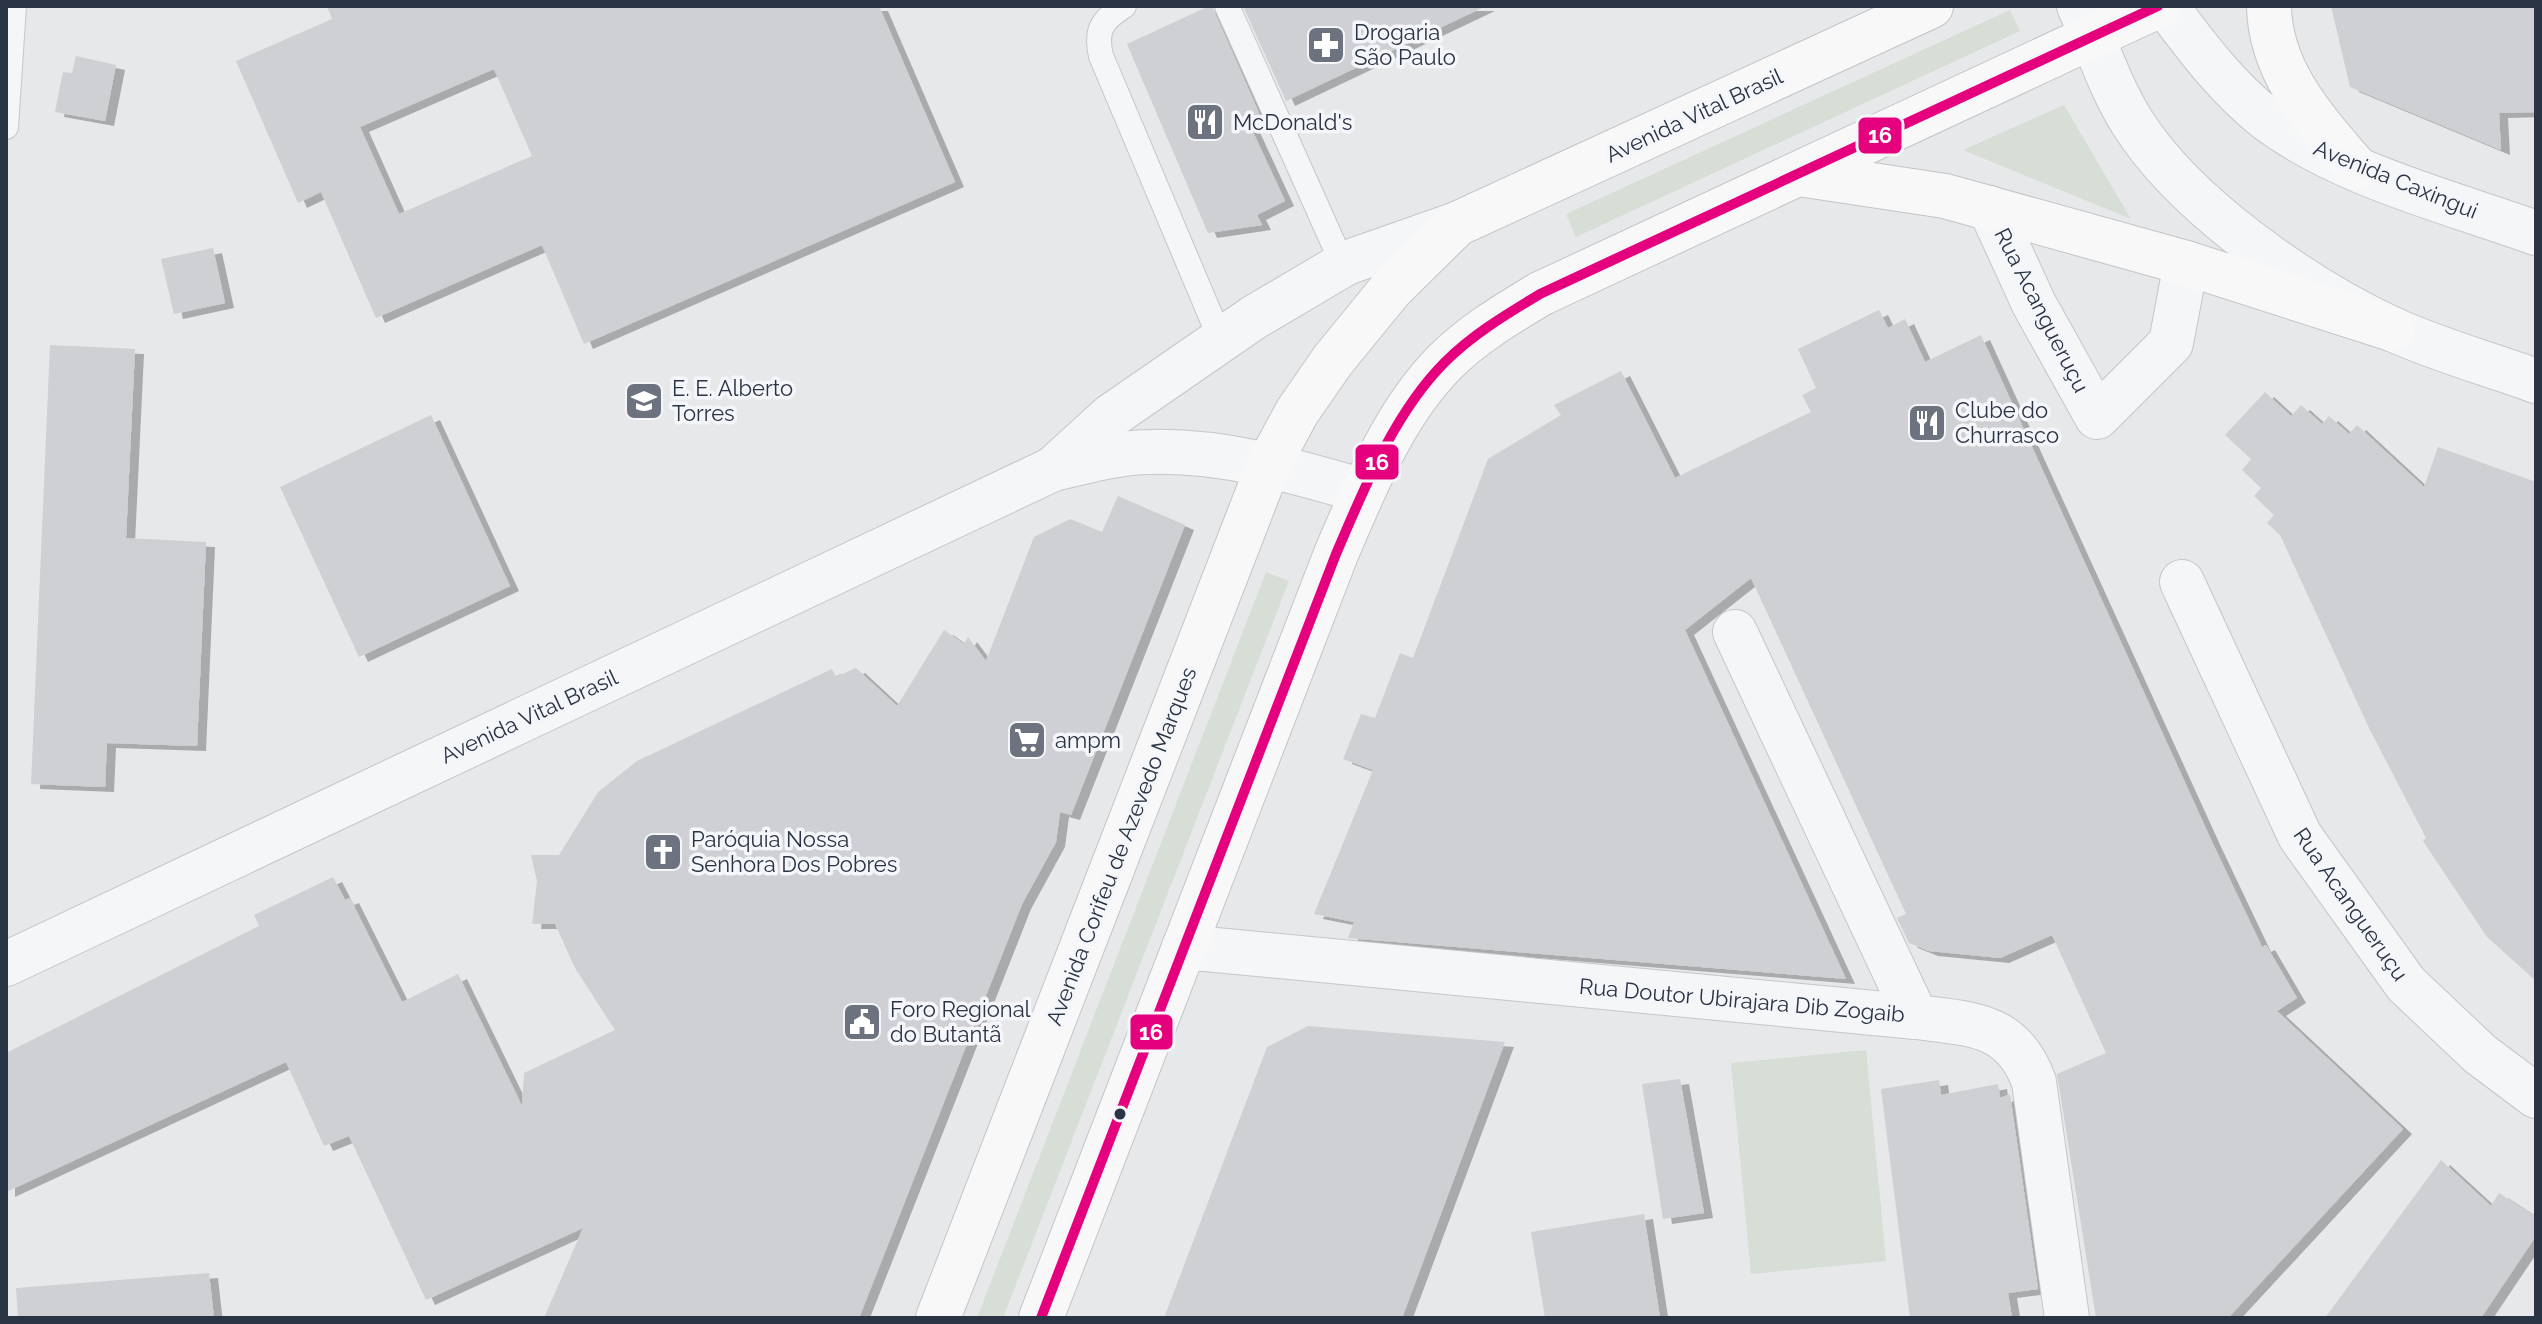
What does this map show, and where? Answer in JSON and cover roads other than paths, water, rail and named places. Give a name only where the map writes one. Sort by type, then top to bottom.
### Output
[{"type":"main road","name":"Avenida Vital Brasil","points":[[1269,464],[1297,412],[1333,360],[1391,289],[1457,224],[1931,6]]},
{"type":"main road","points":[[1041,1318],[1363,491],[1421,390],[1445,362],[1483,328],[1540,294],[1799,174],[2086,21],[2158,6]]},
{"type":"main road","points":[[2269,6],[2276,50],[2291,84],[2308,111],[2355,167]]},
{"type":"main road","points":[[1799,174],[1945,196],[2186,263],[2392,329]]},
{"type":"main road","name":"Avenida Corifeu de Azevedo Marques","points":[[938,1318],[1269,464]]},
{"type":"street","name":"Avenida Caxingui","points":[[2166,6],[2215,69],[2248,103],[2295,137],[2355,167],[2536,233]]},
{"type":"street","points":[[2086,21],[2100,65],[2154,154],[2198,198],[2264,255],[2392,329],[2536,381]]},
{"type":"street","name":"Rua Acangueruçu","points":[[1990,208],[2034,304],[2097,417],[2171,343],[2186,263]]},
{"type":"street","name":"Avenida Vital Brasil","points":[[1053,469],[1111,416],[1220,338],[1343,265],[1457,224]]},
{"type":"street","name":"Avenida Vital Brasil","points":[[6,964],[1053,469],[1151,452],[1269,464]]},
{"type":"street","points":[[1269,464],[1363,491]]},
{"type":"street","name":"Rua Acangueruçu","points":[[2182,582],[2308,848],[2406,984],[2480,1054],[2536,1096]]},
{"type":"street","points":[[1735,632],[1916,1017]]},
{"type":"street","name":"Rua Doutor Ubirajara Dib Zogaib","points":[[1184,947],[1916,1017],[1964,1023],[1997,1034],[2014,1045],[2025,1058],[2034,1082],[2067,1318]]},
{"type":"lane","points":[[6,127],[14,6]]},
{"type":"lane","points":[[1124,6],[1100,25],[1097,39],[1101,56],[1220,338]]},
{"type":"lane","points":[[1227,6],[1343,265]]},
{"type":"place","name":"Drogaria São Paulo","points":[[1326,45]]},
{"type":"place","name":"McDonald's","points":[[1205,122]]},
{"type":"place","name":"E. E. Alberto Torres","points":[[644,401]]},
{"type":"place","name":"Clube do Churrasco","points":[[1927,423]]},
{"type":"place","name":"ampm","points":[[1027,740]]},
{"type":"place","name":"Paróquia Nossa Senhora Dos Pobres","points":[[663,852]]},
{"type":"place","name":"Foro Regional do Butantã","points":[[862,1022]]}]
